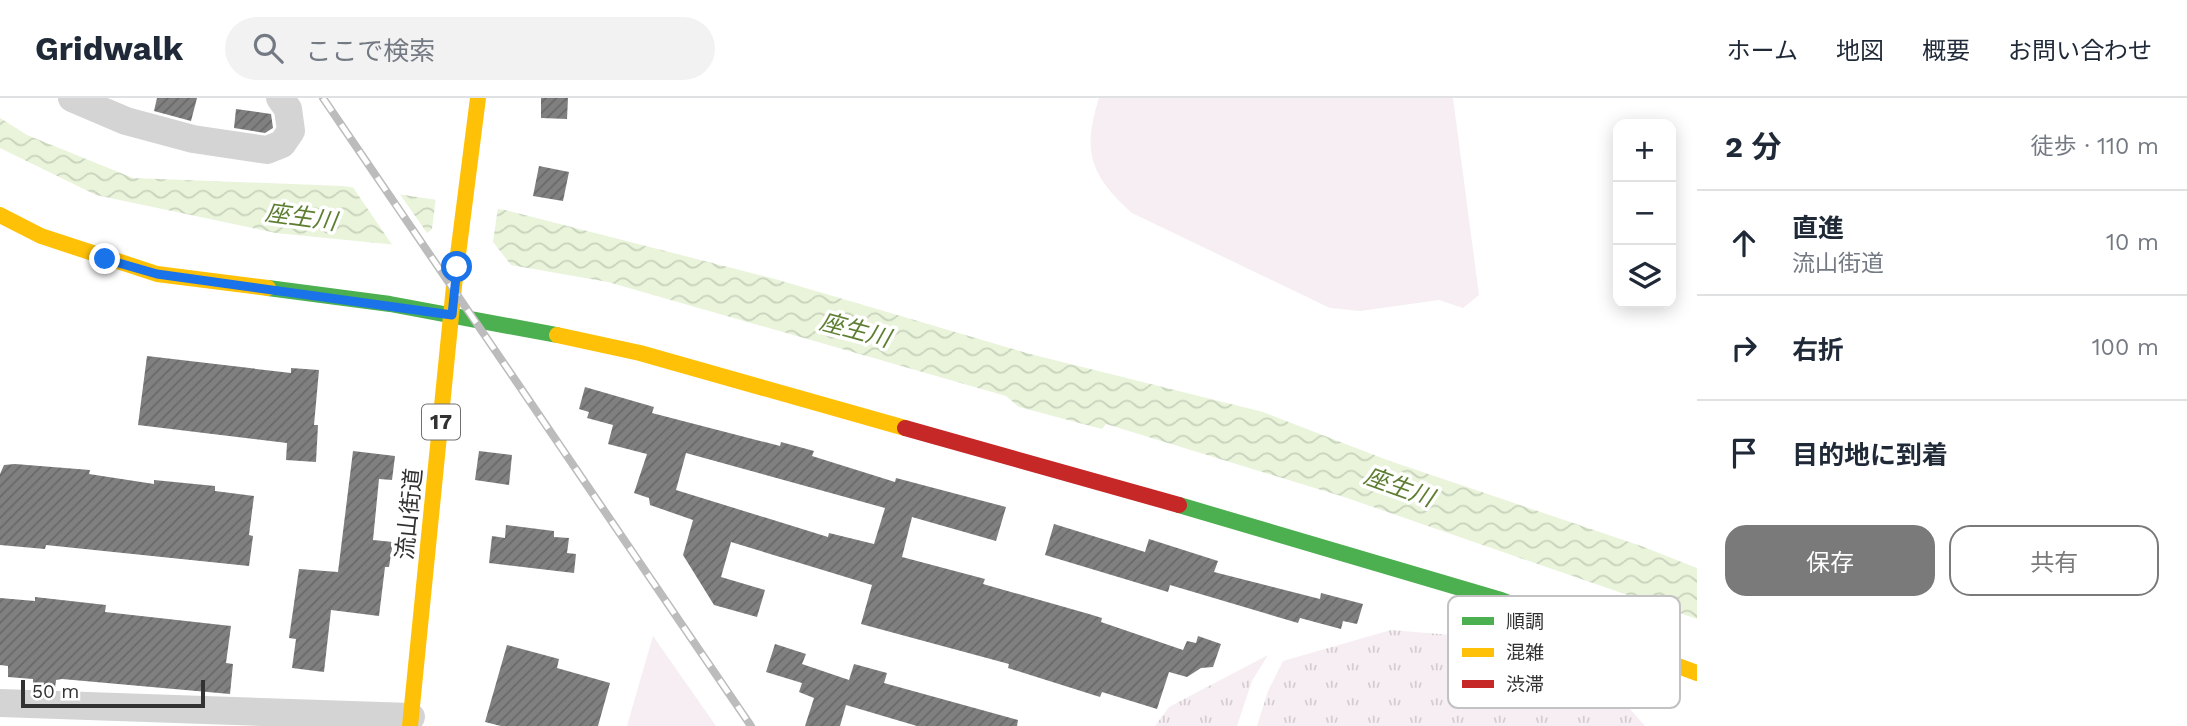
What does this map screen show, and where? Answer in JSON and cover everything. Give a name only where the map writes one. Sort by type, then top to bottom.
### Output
[{"type":"street","points":[[72,98],[126,121],[193,139],[267,150],[282,144],[291,131],[288,109],[280,98]]},
{"type":"street","name":"流山街道","points":[[411,721],[454,286],[478,98]]},
{"type":"street","points":[[0,215],[41,236],[157,274],[452,315],[640,353],[1271,531],[1488,596]]},
{"type":"street","points":[[1680,667],[1697,673]]},
{"type":"street","points":[[0,703],[411,721]]},
{"type":"green space","points":[[1099,98],[1453,98],[1479,295],[1463,308],[1439,300],[1360,311],[1330,308],[1132,213],[1107,187],[1093,162],[1091,133]]},
{"type":"green space","points":[[1391,630],[1448,635],[1448,708],[1629,708],[1645,726],[1257,726],[1268,691],[1283,661]]},
{"type":"green space","points":[[653,636],[716,726],[627,726]]},
{"type":"green space","points":[[1268,655],[1252,681],[1237,726],[1155,726],[1169,707]]},
{"type":"water","name":"座生川","points":[[0,118],[27,135],[133,178],[343,186],[505,210],[775,279],[1030,354],[1263,412],[1387,460],[1641,546],[1697,568],[1697,619],[1680,613],[1680,596],[1630,596],[1344,497],[1106,424],[1102,429],[1019,407],[1006,396],[608,282],[397,245],[276,233],[96,195],[0,148]]},
{"type":"pier","points":[[350,183],[397,190],[427,233],[432,229],[436,197],[498,207],[493,242],[515,270],[395,249]]},
{"type":"building","points":[[157,98],[197,98],[191,121],[154,111]]},
{"type":"building","points":[[541,98],[568,98],[567,119],[541,118]]},
{"type":"building","points":[[236,109],[271,114],[273,128],[265,133],[234,128]]},
{"type":"building","points":[[539,166],[569,172],[563,201],[533,196]]},
{"type":"building","points":[[147,356],[291,373],[291,368],[319,370],[314,425],[318,425],[316,462],[286,460],[287,443],[138,425]]},
{"type":"building","points":[[585,387],[654,407],[652,413],[780,446],[781,442],[814,451],[812,456],[895,482],[896,478],[1006,507],[996,541],[912,517],[902,557],[985,579],[983,584],[1102,618],[1101,622],[1183,650],[1187,641],[1196,643],[1198,636],[1221,644],[1213,667],[1201,668],[1187,677],[1169,672],[1157,709],[1102,692],[1100,697],[1008,668],[1009,664],[861,624],[872,585],[731,542],[721,577],[765,590],[757,617],[714,605],[683,555],[693,520],[650,505],[649,498],[634,493],[647,454],[608,444],[613,425],[587,418],[589,412],[579,409]],"holes":[[[686,453],[885,508],[874,544],[829,533],[828,537],[676,490]]]},
{"type":"building","points":[[353,451],[395,456],[392,480],[379,479],[373,540],[393,542],[389,567],[385,567],[379,616],[331,610],[324,672],[292,668],[296,639],[289,638],[299,569],[338,572]]},
{"type":"building","points":[[479,451],[512,455],[509,485],[475,480]]},
{"type":"building","points":[[4,465],[90,470],[89,474],[154,484],[154,480],[215,486],[215,491],[254,496],[249,535],[253,536],[249,566],[46,545],[45,549],[0,545],[0,474]]},
{"type":"building","points":[[1054,524],[1145,552],[1149,539],[1218,561],[1214,572],[1320,599],[1321,593],[1363,604],[1357,624],[1343,621],[1341,629],[1300,618],[1298,623],[1170,585],[1168,592],[1045,555]]},
{"type":"building","points":[[506,525],[554,531],[554,537],[569,538],[567,553],[576,554],[574,573],[489,563],[492,536],[505,538]]},
{"type":"building","points":[[35,597],[106,605],[105,612],[231,626],[226,663],[233,664],[230,694],[62,679],[56,680],[55,688],[33,687],[33,679],[8,677],[8,666],[0,665],[0,598],[35,601]]},
{"type":"building","points":[[775,644],[806,654],[802,664],[849,680],[854,664],[887,673],[884,683],[1018,720],[1017,726],[917,726],[846,705],[840,726],[805,726],[814,698],[799,692],[802,683],[766,672]]},
{"type":"building","points":[[507,645],[559,659],[557,668],[610,683],[598,726],[501,726],[485,722]]},
{"type":"railway","points":[[323,98],[751,726]]},
{"type":"traffic: fast","points":[[268,288],[390,304],[557,335]]},
{"type":"traffic: fast","points":[[1179,505],[1487,596]]},
{"type":"traffic: slow","points":[[410,726],[454,286],[478,98]]},
{"type":"traffic: slow","points":[[0,215],[41,236],[157,274],[268,288]]},
{"type":"traffic: slow","points":[[557,335],[640,353],[905,428]]},
{"type":"traffic: slow","points":[[1680,667],[1697,673]]},
{"type":"traffic: jam","points":[[905,428],[1179,505]]},
{"type":"route","points":[[105,259],[157,274],[390,304],[452,315],[457,267]]}]
